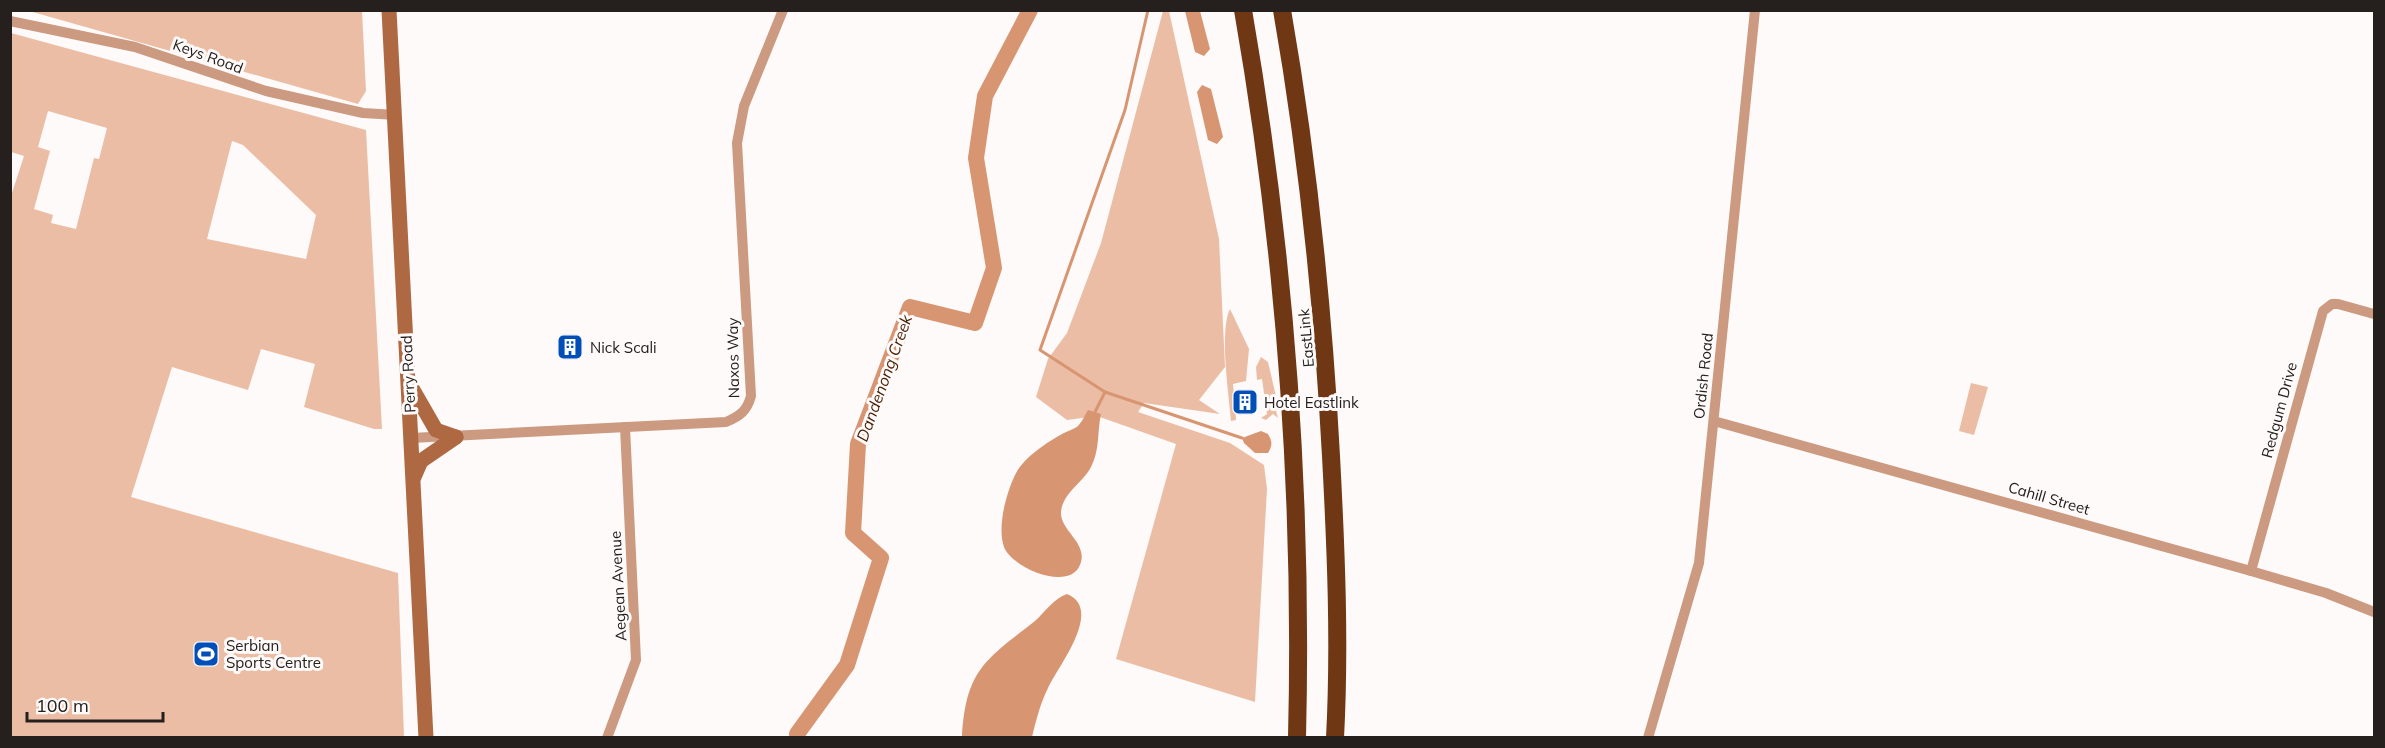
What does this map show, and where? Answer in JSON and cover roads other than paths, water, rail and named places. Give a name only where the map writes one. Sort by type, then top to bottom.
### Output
[{"type":"highway","name":"EastLink","points":[[1243,10],[1262,126],[1277,248],[1291,412],[1298,580],[1297,738]]},
{"type":"highway","name":"EastLink","points":[[1282,10],[1303,144],[1326,362],[1335,539],[1335,738]]},
{"type":"main road","name":"Perry Road","points":[[390,10],[426,738]]},
{"type":"main road","points":[[408,382],[436,430],[456,437]]},
{"type":"main road","points":[[413,478],[421,461],[456,437]]},
{"type":"street","name":"Naxos Way","points":[[411,438],[726,422],[740,416],[748,407],[752,396],[737,143],[744,106],[783,10]]},
{"type":"street","name":"Ordish Road","points":[[1648,738],[1699,563],[1755,10]]},
{"type":"street","name":"Keys Road","points":[[10,21],[135,47],[266,91],[363,113],[396,115]]},
{"type":"street","name":"Redgum Drive","points":[[2251,571],[2323,311],[2338,304],[2374,314]]},
{"type":"street","name":"Cahill Street","points":[[1713,421],[2251,571],[2326,593],[2374,612]]},
{"type":"street","name":"Aegean Avenue","points":[[607,738],[636,660],[625,427]]},
{"type":"waterway","name":"Dandenong Creek","points":[[798,738],[797,734],[847,665],[881,558],[853,533],[858,444],[910,307],[975,323],[994,268],[976,158],[985,96],[1030,10]]},
{"type":"waterway","points":[[1148,10],[1125,110],[1040,350],[1105,392],[1242,438]]},
{"type":"waterway","points":[[1095,412],[1105,392]]},
{"type":"place","name":"Nick Scali","points":[[570,347]]},
{"type":"place","name":"Hotel Eastlink","points":[[1245,402]]},
{"type":"place","name":"Serbian Sports Centre","points":[[206,654]]}]
